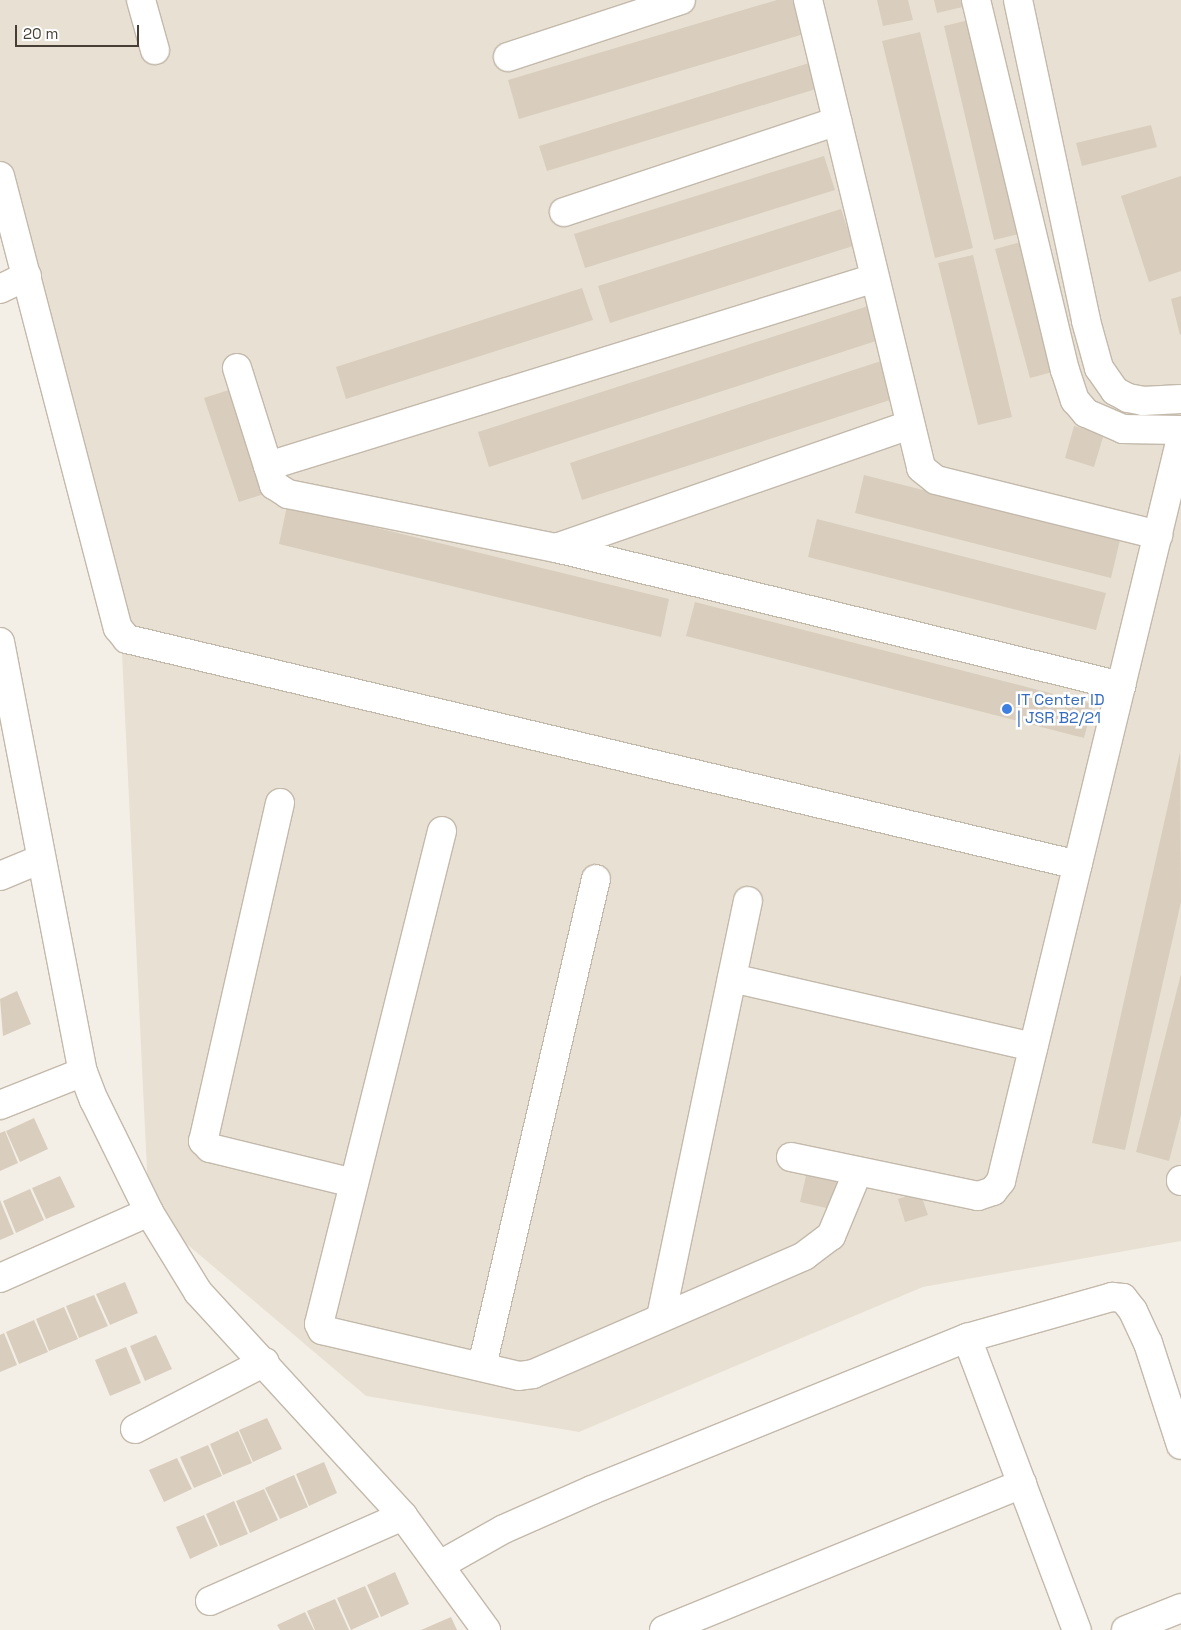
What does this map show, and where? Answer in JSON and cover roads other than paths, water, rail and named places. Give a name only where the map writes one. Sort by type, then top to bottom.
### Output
[{"type":"street","points":[[141,0],[155,50]]},
{"type":"street","points":[[508,56],[681,0]]},
{"type":"street","points":[[808,0],[918,463],[930,477],[1158,534]]},
{"type":"street","points":[[976,0],[1065,370],[1075,400],[1086,413],[1123,429],[1181,430]]},
{"type":"street","points":[[1018,0],[1086,322],[1099,368],[1115,391],[1128,398],[1143,401],[1181,399]]},
{"type":"street","points":[[564,212],[837,121]]},
{"type":"street","points":[[0,176],[118,628],[127,639],[1078,865]]},
{"type":"street","points":[[0,289],[27,276]]},
{"type":"street","points":[[268,466],[875,278]]},
{"type":"street","points":[[237,368],[274,485],[288,494],[556,548],[1121,686]]},
{"type":"street","points":[[556,548],[910,425]]},
{"type":"street","points":[[791,1157],[978,1196],[992,1191],[1001,1181],[1181,438]]},
{"type":"street","points":[[0,642],[3,682],[84,1072],[94,1100],[149,1212],[198,1292],[265,1362],[403,1516],[486,1630]]},
{"type":"street","points":[[280,803],[203,1141],[210,1148],[354,1183]]},
{"type":"street","points":[[442,832],[320,1324],[322,1330],[525,1376],[804,1256],[823,1244],[831,1236],[858,1171]]},
{"type":"street","points":[[0,876],[41,859]]},
{"type":"street","points":[[482,1366],[596,879]]},
{"type":"street","points":[[662,1317],[748,901]]},
{"type":"street","points":[[732,978],[1033,1047]]},
{"type":"street","points":[[0,1105],[84,1072]]},
{"type":"street","points":[[0,1278],[149,1212]]},
{"type":"street","points":[[440,1565],[504,1529],[592,1490],[967,1338],[1064,1308],[1112,1297],[1123,1298],[1133,1311],[1148,1343],[1181,1445]]},
{"type":"street","points":[[967,1338],[1077,1630]]},
{"type":"street","points":[[135,1429],[265,1362]]},
{"type":"street","points":[[664,1630],[1022,1484]]},
{"type":"street","points":[[210,1601],[403,1516]]},
{"type":"street","points":[[1126,1630],[1181,1608]]},
{"type":"place","name":"IT Center ID | JSR B2/21","points":[[1007,709]]}]
